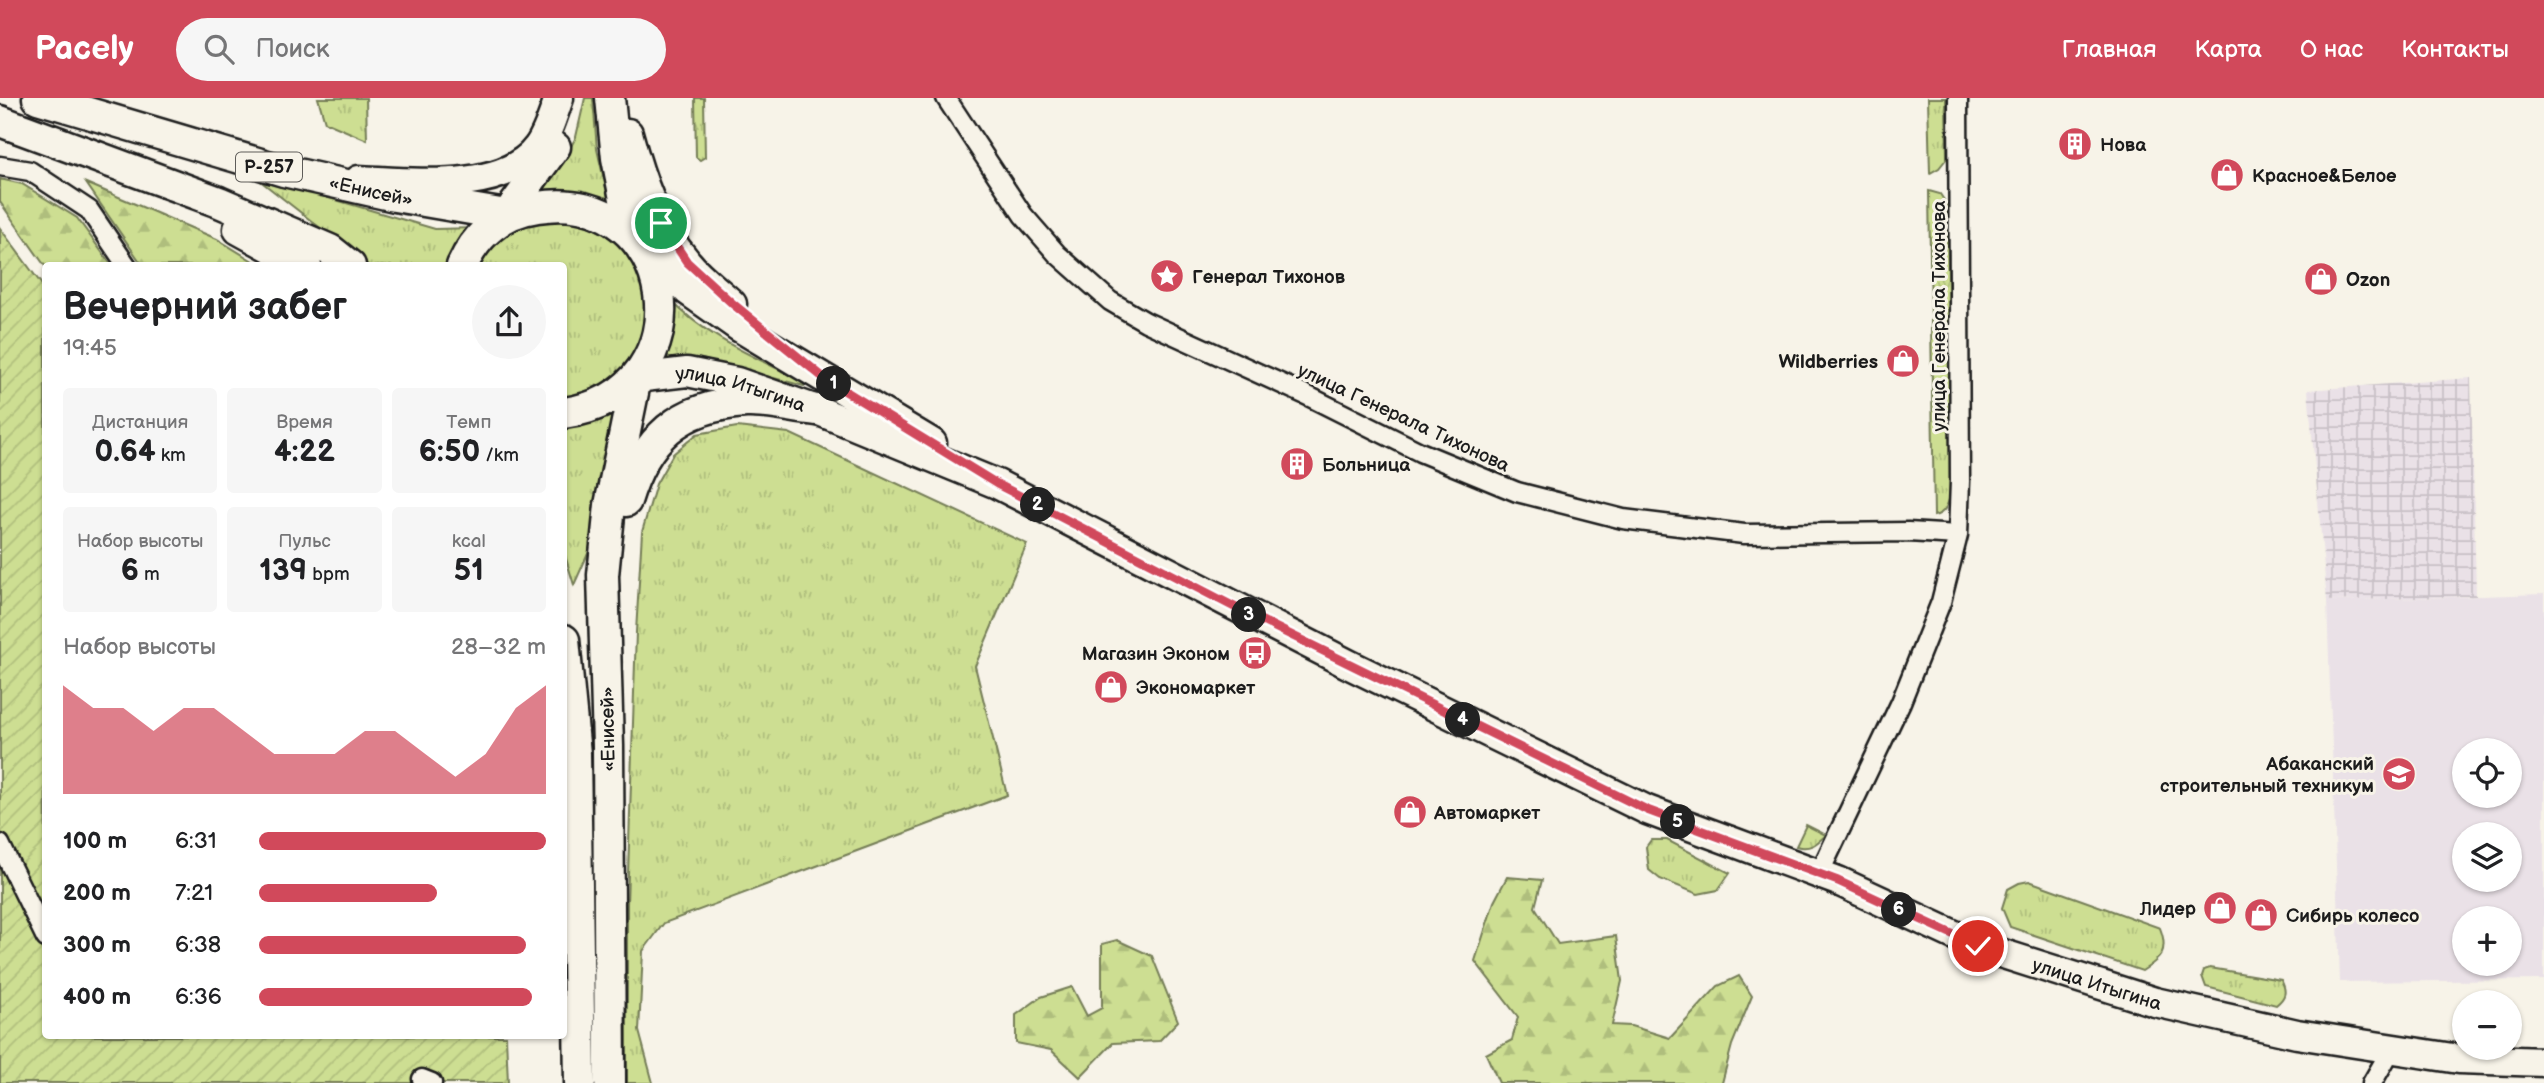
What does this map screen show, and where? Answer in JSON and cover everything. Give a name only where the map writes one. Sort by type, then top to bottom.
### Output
[{"type":"highway","name":"«Енисей»","points":[[38,98],[284,171],[395,196],[506,215]]},
{"type":"highway","name":"Р-257","points":[[0,121],[231,207],[330,250],[345,262]]},
{"type":"highway","name":"Р-257","points":[[60,142],[211,214],[299,262]]},
{"type":"highway","name":"«Енисей»","points":[[464,262],[482,235],[506,215],[554,204],[582,207],[608,218],[637,240],[653,267],[659,290],[661,313],[658,337],[636,378],[610,505],[603,575],[608,746],[610,1083]]},
{"type":"highway","name":"«Енисей»","points":[[567,413],[587,410],[606,401],[636,378]]},
{"type":"highway","points":[[603,575],[635,472],[658,436],[688,415],[714,406],[749,402],[817,410]]},
{"type":"highway","name":"«Енисей»","points":[[567,678],[575,754],[571,930],[580,1083]]},
{"type":"main road","points":[[317,178],[448,183],[482,179],[513,167],[537,149],[548,130],[559,98]]},
{"type":"main road","points":[[506,215],[559,143],[572,98]]},
{"type":"main road","points":[[610,98],[616,158],[625,204],[637,240]]},
{"type":"main road","points":[[621,98],[636,162],[647,193],[661,223],[687,262],[733,304],[824,378]]},
{"type":"main road","name":"улица Итыгина","points":[[637,240],[688,291],[739,327],[997,484],[1246,613],[1647,810],[1819,874],[1978,946],[2142,999],[2297,1034],[2391,1050],[2459,1059],[2544,1062]]},
{"type":"main road","name":"улица Итыгина","points":[[636,378],[687,372],[737,382],[817,410],[997,484]]},
{"type":"street","name":"улица Генерала Тихонова","points":[[946,98],[1023,215],[1057,254],[1110,301],[1146,321],[1306,395],[1420,452],[1517,492],[1623,519],[1744,534],[1908,532],[1958,535]]},
{"type":"street","name":"улица Генерала Тихонова","points":[[1819,874],[1901,702],[1941,602],[1958,535],[1961,481],[1958,98]]},
{"type":"street","points":[[0,166],[30,171],[89,210],[124,262]]},
{"type":"street","points":[[0,844],[42,930]]},
{"type":"street","points":[[2372,1083],[2391,1050]]},
{"type":"shaded area","points":[[2471,378],[2476,596],[2327,601],[2308,390]]},
{"type":"shaded area","name":"Абаканский строительный техникум","points":[[2544,594],[2544,980],[2340,982],[2327,601]]},
{"type":"green space","points":[[318,98],[366,98],[367,140],[325,122]]},
{"type":"green space","points":[[585,98],[593,98],[597,149],[610,206],[533,195],[561,166],[576,137]]},
{"type":"green space","points":[[695,98],[704,98],[705,157],[700,160],[696,157]]},
{"type":"green space","points":[[1928,98],[1946,98],[1947,158],[1939,168],[1930,173]]},
{"type":"green space","points":[[254,176],[435,229],[475,228],[453,262],[364,262]]},
{"type":"green space","points":[[0,179],[22,184],[77,218],[109,262],[42,262],[0,202]]},
{"type":"green space","points":[[86,183],[217,239],[254,262],[140,262]]},
{"type":"green space","points":[[1929,191],[1940,194],[1946,203],[1947,211],[1952,487],[1945,509],[1934,516]]},
{"type":"green space","points":[[569,220],[584,224],[611,238],[633,263],[641,279],[645,297],[643,334],[627,367],[609,384],[567,400],[567,262],[480,262],[506,235],[527,225]]},
{"type":"green space","points":[[0,228],[42,285],[42,1039],[506,1039],[508,1083],[0,1083]]},
{"type":"green space","points":[[669,298],[715,336],[805,382],[804,386],[698,358],[679,357],[656,364]]},
{"type":"green space","points":[[617,408],[591,547],[574,585],[567,562],[567,423]]},
{"type":"green space","points":[[737,427],[789,433],[1027,544],[975,666],[1007,795],[664,923],[643,951],[639,1031],[653,1083],[627,1083],[627,904],[642,532],[656,484],[673,454],[697,434]]},
{"type":"green space","points":[[1806,825],[1826,835],[1812,845],[1796,846]]},
{"type":"green space","points":[[1651,840],[1667,840],[1730,873],[1718,890],[1698,894],[1660,879],[1649,870],[1646,847]]},
{"type":"green space","points":[[1507,877],[1542,880],[1535,907],[1558,944],[1616,936],[1622,981],[1612,1025],[1631,1026],[1670,1038],[1718,986],[1739,976],[1752,996],[1732,1045],[1722,1083],[1499,1083],[1486,1054],[1512,1040],[1518,1017],[1475,961],[1494,902]]},
{"type":"green space","points":[[2029,881],[2160,928],[2164,943],[2161,954],[2142,971],[2010,927],[2002,908],[2008,889]]},
{"type":"green space","points":[[1117,940],[1152,956],[1178,1021],[1159,1041],[1113,1043],[1080,1077],[1051,1050],[1016,1043],[1016,1015],[1041,997],[1072,987],[1087,1016],[1102,1008],[1102,944]]},
{"type":"green space","points":[[2210,968],[2281,980],[2284,996],[2276,1005],[2206,987],[2202,976],[2204,970]]},
{"type":"place","name":"Нова","points":[[2075,144]]},
{"type":"place","name":"Красное&Белое","points":[[2227,175]]},
{"type":"place","name":"Генерал Тихонов","points":[[1167,276]]},
{"type":"place","name":"Ozon","points":[[2321,279]]},
{"type":"place","name":"Wildberries","points":[[1903,361]]},
{"type":"place","name":"Больница","points":[[1297,464]]},
{"type":"place","name":"Магазин Эконом","points":[[1255,653]]},
{"type":"place","name":"Экономаркет","points":[[1111,687]]},
{"type":"place","name":"Абаканский строительный техникум","points":[[2399,774]]},
{"type":"place","name":"Автомаркет","points":[[1410,812]]},
{"type":"place","name":"Лидер","points":[[2220,908]]},
{"type":"place","name":"Сибирь колесо","points":[[2261,915]]},
{"type":"route","points":[[661,223],[687,262],[733,304],[824,378],[997,484],[1246,613],[1647,810],[1838,881],[1978,946]]}]
